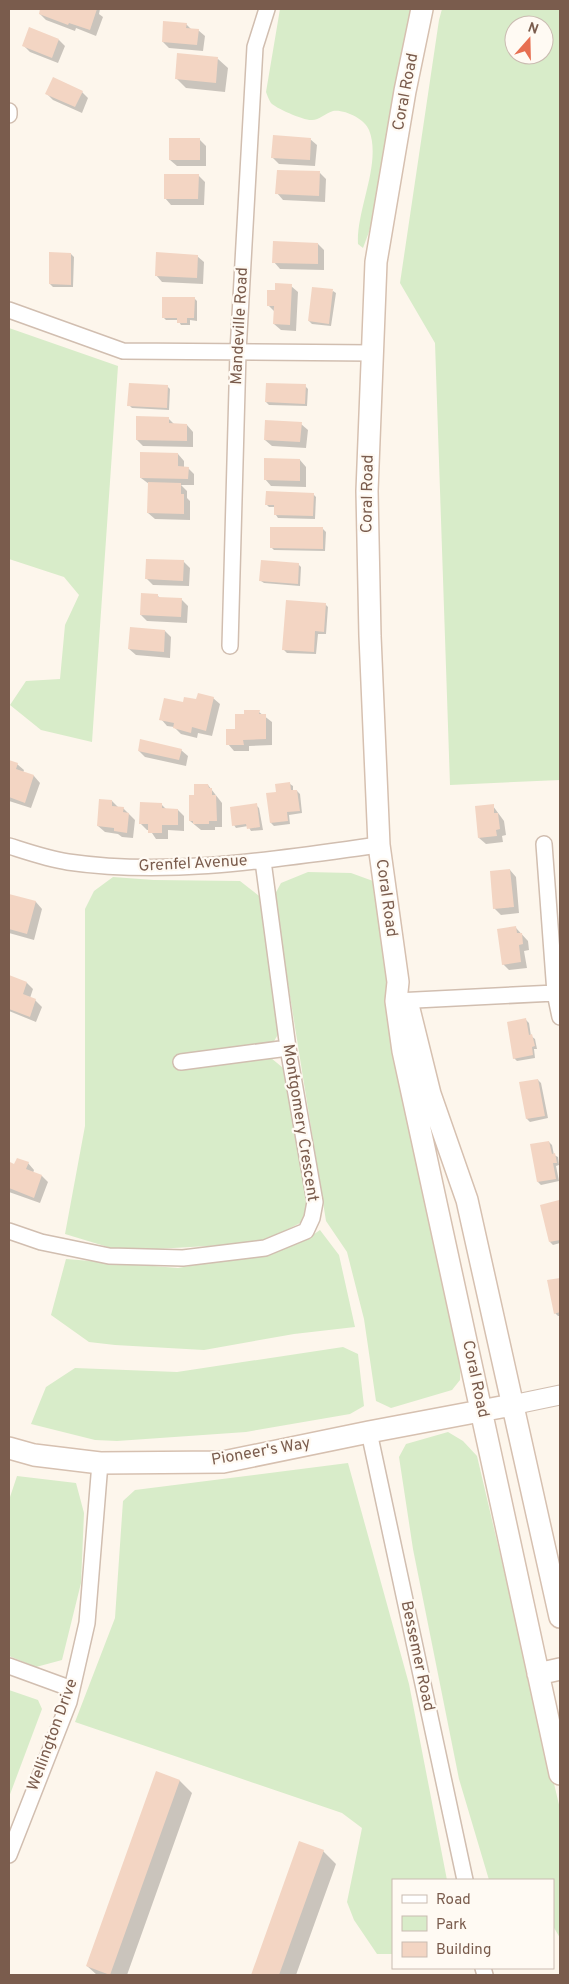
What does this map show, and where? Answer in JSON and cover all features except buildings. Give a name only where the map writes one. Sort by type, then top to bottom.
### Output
[{"type":"main road","name":"Coral Road","points":[[422,9],[376,262],[367,491],[370,636],[379,845],[401,994],[403,1051],[560,1774]]},
{"type":"main road","name":"Coral Road","points":[[401,994],[430,1094],[467,1200],[512,1406],[540,1518],[560,1617]]},
{"type":"main road","name":"Pioneer's Way","points":[[9,1448],[34,1455],[100,1463],[223,1462],[369,1432],[512,1406]]},
{"type":"main road","points":[[538,1674],[560,1668]]},
{"type":"street","name":"Mandeville Road","points":[[230,646],[238,352],[255,47],[267,9]]},
{"type":"street","points":[[9,310],[124,351],[372,354]]},
{"type":"street","points":[[544,844],[555,993],[560,1018]]},
{"type":"street","name":"Grenfel Avenue","points":[[9,846],[66,862],[142,868],[263,861],[379,845]]},
{"type":"street","name":"Montgomery Crescent","points":[[9,1231],[41,1242],[109,1256],[183,1258],[266,1248],[306,1231],[312,1218],[314,1202],[288,1048],[263,861]]},
{"type":"street","points":[[401,994],[555,993]]},
{"type":"street","points":[[181,1062],[288,1048]]},
{"type":"street","points":[[512,1406],[560,1395]]},
{"type":"street","name":"Bessemer Road","points":[[369,1432],[465,1879]]},
{"type":"street","name":"Wellington Drive","points":[[9,1855],[69,1702],[87,1623],[100,1463]]},
{"type":"street","points":[[9,1666],[72,1689]]},
{"type":"green space","points":[[280,9],[411,9],[399,69],[387,160],[381,190],[363,248],[358,244],[358,231],[371,172],[372,143],[369,130],[359,119],[343,112],[333,111],[317,119],[308,120],[290,114],[271,103],[266,92]]},
{"type":"green space","points":[[442,9],[560,9],[560,780],[450,785],[435,343],[400,283]]},
{"type":"green space","points":[[9,328],[118,366],[92,742],[41,730],[10,705],[26,681],[60,679],[65,625],[79,595],[64,577],[9,559]]},
{"type":"green space","points":[[308,872],[351,873],[373,881],[390,1002],[461,1355],[460,1380],[452,1390],[391,1408],[376,1401],[364,1319],[347,1252],[326,1221],[274,896],[281,883]]},
{"type":"green space","points":[[113,877],[154,880],[240,881],[263,899],[280,1031],[273,1043],[188,1053],[173,1063],[179,1071],[220,1061],[271,1058],[288,1072],[312,1202],[304,1221],[261,1243],[121,1251],[65,1234],[85,1126],[85,909],[94,891]]},
{"type":"green space","points":[[320,1230],[339,1255],[355,1327],[294,1334],[204,1350],[89,1342],[51,1315],[66,1259],[178,1268],[267,1253],[307,1239]]},
{"type":"green space","points":[[343,1347],[358,1354],[364,1406],[350,1414],[246,1432],[117,1441],[95,1440],[31,1424],[46,1387],[75,1368],[177,1372]]},
{"type":"green space","points":[[448,1432],[463,1441],[477,1456],[560,1809],[560,1938],[554,1928],[554,1879],[489,1879],[459,1779],[413,1549],[399,1457],[406,1444]]},
{"type":"green space","points":[[348,1463],[409,1684],[447,1879],[392,1879],[392,1954],[377,1954],[354,1920],[347,1902],[362,1828],[342,1813],[75,1722],[115,1618],[123,1501],[135,1490]]},
{"type":"green space","points":[[17,1476],[76,1483],[84,1513],[81,1583],[62,1660],[36,1667],[9,1656],[9,1500]]},
{"type":"green space","points":[[9,1690],[38,1700],[42,1709],[9,1797]]}]
